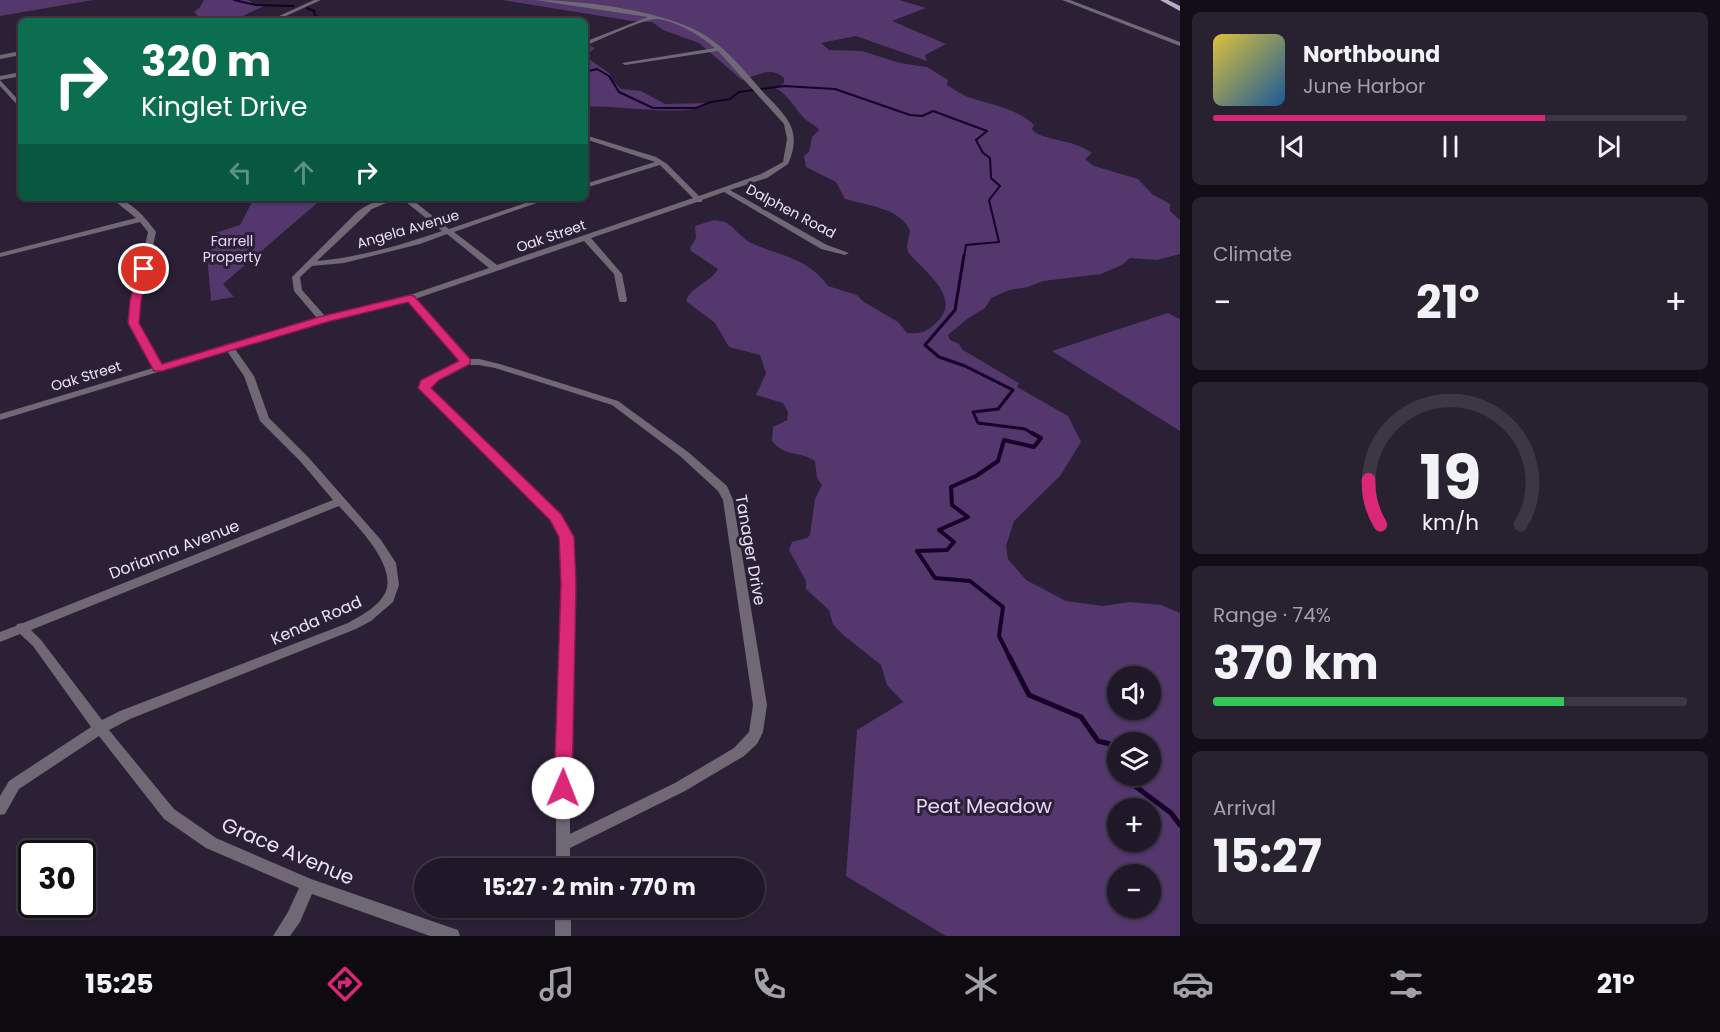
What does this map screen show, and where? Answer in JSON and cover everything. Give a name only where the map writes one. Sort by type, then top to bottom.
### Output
[{"type":"main road","points":[[1163,0],[1180,9]]},
{"type":"street","points":[[278,18],[318,0]]},
{"type":"street","name":"Oak Street","points":[[0,417],[323,319],[410,298],[699,200],[767,175],[786,163],[793,136],[792,129],[720,49],[695,31],[654,17],[538,0]]},
{"type":"street","points":[[1065,0],[1180,44]]},
{"type":"street","points":[[589,42],[654,17]]},
{"type":"street","points":[[625,63],[720,49]]},
{"type":"street","points":[[0,57],[18,53]]},
{"type":"street","points":[[18,75],[0,80],[18,101]]},
{"type":"street","points":[[588,137],[643,153],[661,162],[699,200]]},
{"type":"street","points":[[588,185],[661,162]]},
{"type":"street","name":"Dalphen Road","points":[[725,190],[824,247],[845,253]]},
{"type":"street","points":[[118,201],[150,228],[152,237],[135,301],[134,323],[158,369]]},
{"type":"street","points":[[323,319],[296,286],[296,277],[366,209],[386,201]]},
{"type":"street","points":[[409,201],[496,269]]},
{"type":"street","name":"Angela Avenue","points":[[308,264],[344,261],[449,232],[538,201]]},
{"type":"street","points":[[0,255],[142,219]]},
{"type":"street","points":[[587,239],[618,274],[623,300]]},
{"type":"street","points":[[410,298],[466,362],[435,377],[426,383],[424,388],[556,517],[566,537],[568,584],[563,770],[563,858]]},
{"type":"street","name":"Kenda Road","points":[[0,809],[14,785],[100,728],[125,715],[352,626],[383,606],[389,599],[393,585],[390,563],[377,543],[305,460],[264,419],[249,376],[230,347]]},
{"type":"street","name":"Tanager Drive","points":[[466,362],[482,362],[497,366],[615,403],[704,471],[723,489],[728,500],[760,705],[756,732],[746,746],[707,773],[564,844]]},
{"type":"street","name":"Dorianna Avenue","points":[[0,637],[340,501]]},
{"type":"street","name":"Grace Avenue","points":[[21,627],[37,643],[100,728],[169,813],[211,843],[308,885],[452,936]]},
{"type":"street","points":[[281,936],[294,917],[308,885]]},
{"type":"street","points":[[563,918],[563,936]]},
{"type":"green space","points":[[0,0],[93,0],[0,16]]},
{"type":"green space","points":[[204,0],[247,0],[252,2],[251,4],[264,6],[238,18],[141,18],[198,16],[194,12]]},
{"type":"green space","name":"Peat Meadow","points":[[502,0],[899,0],[926,8],[892,21],[946,44],[925,55],[927,61],[856,36],[821,43],[829,50],[862,51],[900,63],[927,67],[948,80],[947,85],[965,96],[1020,115],[1034,125],[1032,129],[1036,133],[1071,143],[1092,153],[1085,159],[1094,166],[1138,179],[1152,194],[1170,204],[1170,211],[1180,220],[1180,254],[1157,260],[1130,258],[1122,265],[1101,274],[1043,281],[1028,287],[1009,290],[991,298],[985,308],[948,335],[950,340],[959,344],[963,350],[1019,383],[1017,387],[1068,416],[1081,442],[1060,476],[1014,521],[1006,546],[1008,559],[1026,580],[1066,601],[1103,606],[1130,602],[1161,605],[1180,613],[1180,936],[946,936],[846,876],[857,730],[903,702],[887,685],[881,665],[842,634],[833,624],[829,610],[806,589],[806,581],[789,550],[792,542],[810,535],[815,499],[822,485],[817,478],[815,461],[782,450],[772,441],[773,427],[787,420],[788,412],[783,403],[756,395],[766,373],[760,355],[729,347],[715,323],[686,301],[692,292],[718,269],[691,251],[690,248],[696,238],[695,226],[714,220],[725,222],[751,243],[812,269],[828,286],[857,295],[864,302],[898,322],[907,333],[920,333],[930,328],[944,313],[946,303],[938,285],[908,252],[910,231],[899,217],[882,209],[845,199],[836,182],[806,167],[804,156],[809,152],[812,137],[819,130],[805,119],[783,93],[775,88],[784,83],[784,78],[779,74],[769,72],[742,80],[699,43],[663,30],[652,22],[632,21]]},
{"type":"green space","points":[[588,45],[595,48],[588,54]]},
{"type":"green space","points":[[588,54],[589,59],[609,73],[610,78],[621,89],[641,91],[665,104],[710,103],[700,108],[669,111],[588,107]]},
{"type":"green space","name":"Farrell Property","points":[[250,201],[320,201],[223,284],[234,297],[211,301],[208,265],[215,233],[240,225]]},
{"type":"green space","points":[[1168,313],[1180,319],[1180,431],[1052,351]]},
{"type":"waterway","points":[[234,0],[256,5],[294,6]]},
{"type":"waterway","points":[[307,8],[314,11],[315,16],[324,18]]},
{"type":"waterway","points":[[588,71],[597,69],[609,76],[619,92],[653,108],[696,108],[711,102],[730,99],[739,92],[784,86],[835,89],[910,115],[922,116],[933,111],[987,131],[976,140],[983,153],[990,158],[991,178],[1000,186],[989,200],[999,242],[966,245],[964,257]]},
{"type":"waterway","points":[[964,255],[955,310],[925,345],[939,357],[965,366],[1013,390],[998,409],[973,412],[978,423],[1025,429],[1035,435]]},
{"type":"waterway","points":[[1009,656],[999,636],[1003,607],[970,581],[935,578],[917,551],[947,550],[954,542],[939,530],[968,517],[952,505],[951,487],[976,476],[998,461],[1004,440],[1034,447],[1041,438],[1032,433]]},
{"type":"waterway","points":[[1009,656],[1029,695],[1081,717],[1098,741],[1107,743]]},
{"type":"waterway","points":[[1135,786],[1171,813],[1180,825]]},
{"type":"route","points":[[144,269],[133,318],[136,330],[158,369],[323,319],[410,298],[466,362],[435,377],[426,383],[424,388],[556,517],[561,524],[568,545],[563,788]]}]
